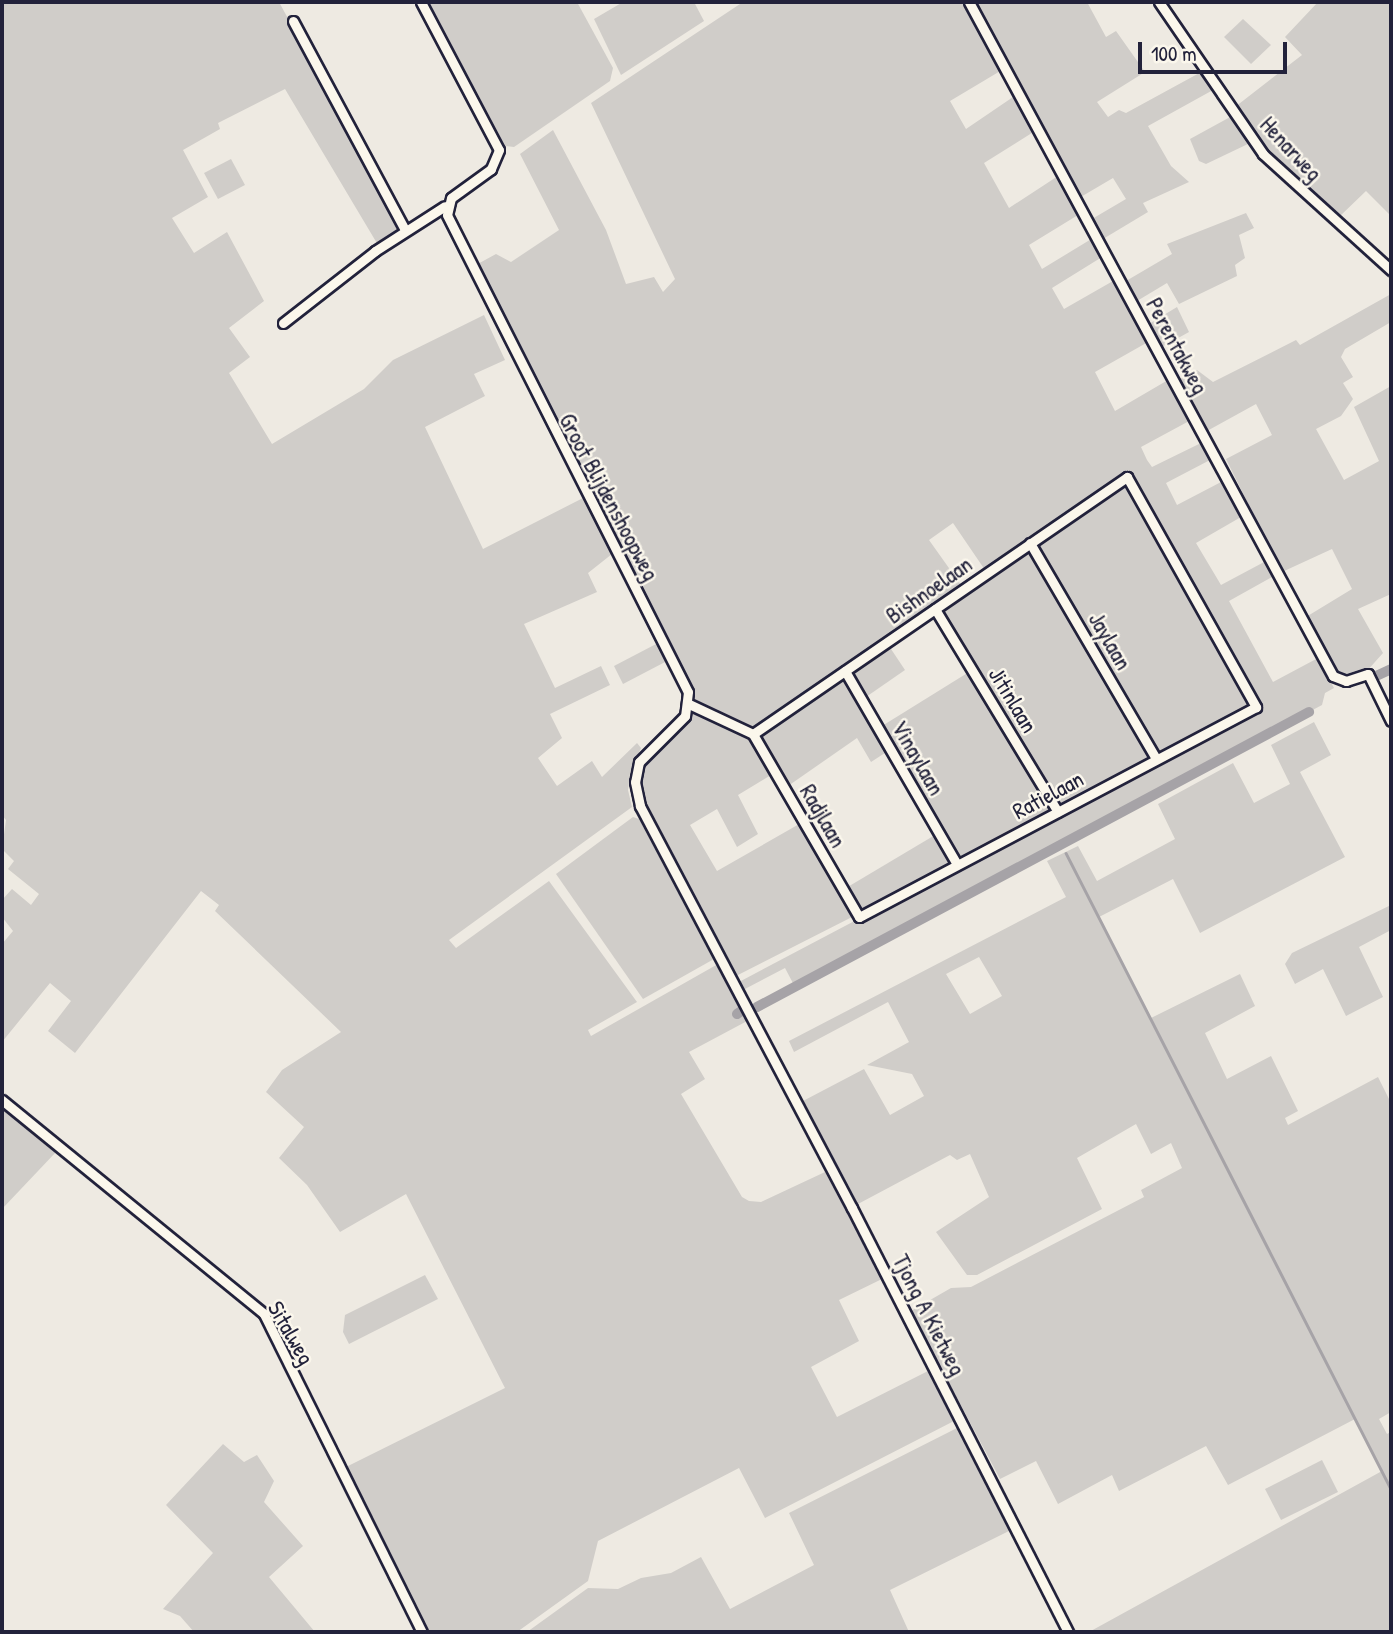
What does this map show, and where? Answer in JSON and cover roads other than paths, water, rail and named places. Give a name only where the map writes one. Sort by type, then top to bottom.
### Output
[{"type":"street","points":[[283,323],[405,230],[445,206],[491,169],[499,150],[421,2]]},
{"type":"street","name":"Perentakweg","points":[[969,2],[1333,676],[1346,681],[1368,674],[1391,721]]},
{"type":"street","name":"Henarweg","points":[[1159,2],[1263,153],[1391,270]]},
{"type":"street","points":[[293,21],[405,230]]},
{"type":"street","name":"Groot Blijdenshoopweg","points":[[445,206],[527,381],[684,679],[689,704]]},
{"type":"street","name":"Bishnoelaan","points":[[753,734],[1128,477],[1256,707]]},
{"type":"street","name":"Jaylaan","points":[[1030,543],[1156,758]]},
{"type":"street","name":"Jitinlaan","points":[[935,608],[1058,812]]},
{"type":"street","name":"Vinaylaan","points":[[845,671],[957,864]]},
{"type":"street","points":[[689,704],[753,734]]},
{"type":"street","name":"Tjong A Kietweg","points":[[689,704],[685,716],[639,762],[636,795],[656,840],[752,1017],[1068,1632]]},
{"type":"street","name":"Ratielaan","points":[[859,917],[1256,707]]},
{"type":"street","name":"Radjlaan","points":[[753,734],[859,917]]},
{"type":"street","name":"Sitalweg","points":[[2,1100],[264,1314],[422,1632]]},
{"type":"waterway","points":[[1374,677],[1391,669]]},
{"type":"waterway","points":[[757,1007],[1309,712]]},
{"type":"waterway","points":[[1066,853],[1391,1489]]}]
